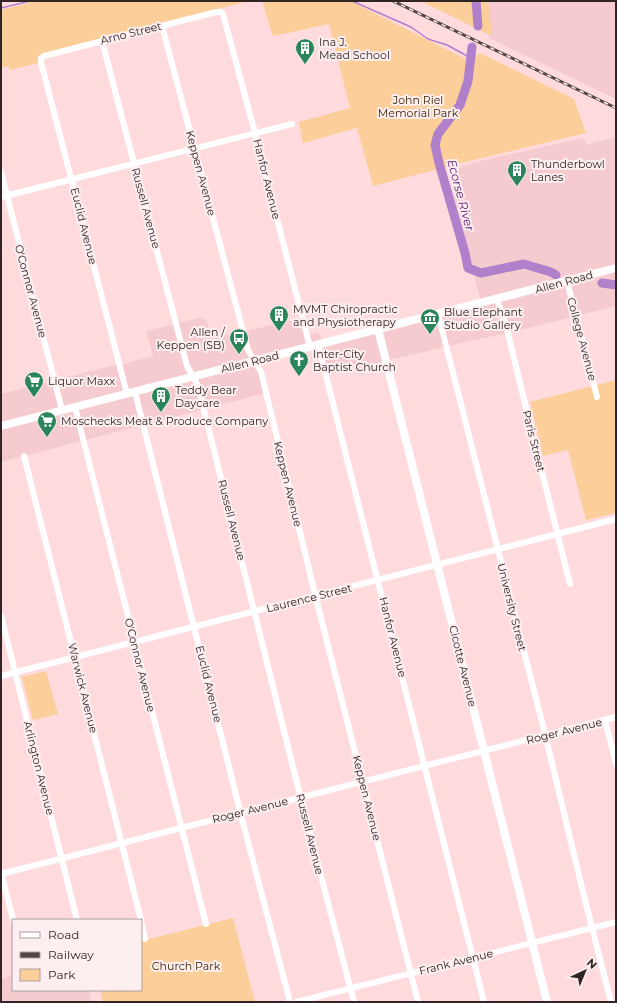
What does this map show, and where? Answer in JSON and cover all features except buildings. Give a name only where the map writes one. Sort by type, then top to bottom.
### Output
[{"type":"street","name":"Arno Street","points":[[41,58],[216,12],[222,13]]},
{"type":"street","name":"Hanfor Avenue","points":[[222,13],[224,15],[377,580],[380,586],[484,1002]]},
{"type":"street","name":"Keppen Avenue","points":[[162,26],[248,350],[261,372],[418,1002]]},
{"type":"street","name":"Russell Avenue","points":[[102,41],[187,366],[199,388],[254,612],[354,1002]]},
{"type":"street","name":"Euclid Avenue","points":[[41,58],[72,180],[194,627],[289,1002]]},
{"type":"street","points":[[4,197],[292,124]]},
{"type":"street","name":"O'Connor Avenue","points":[[1,172],[4,197],[62,410]]},
{"type":"street","name":"Allen Road","points":[[1,426],[616,268]]},
{"type":"street","name":"College Avenue","points":[[566,281],[597,397]]},
{"type":"street","name":"Paris Street","points":[[497,299],[506,325],[570,584]]},
{"type":"street","name":"University Street","points":[[438,314],[612,1002]]},
{"type":"street","name":"Cicotte Avenue","points":[[378,329],[547,1002]]},
{"type":"street","name":"O'Connor Avenue","points":[[75,407],[206,924]]},
{"type":"street","name":"Warwick Avenue","points":[[24,456],[140,919]]},
{"type":"street","name":"Laurence Street","points":[[1,676],[616,520]]},
{"type":"street","name":"Arlington Avenue","points":[[1,616],[77,919]]},
{"type":"street","name":"Roger Avenue","points":[[1,873],[616,717]]},
{"type":"street","points":[[605,720],[616,764]]},
{"type":"street","points":[[1,873],[13,919]]},
{"type":"street","name":"Frank Avenue","points":[[296,1002],[616,922]]},
{"type":"street","name":"Warwick Avenue","points":[[142,925],[146,939]]},
{"type":"shaded area","points":[[485,1],[616,1],[616,99],[489,38]]},
{"type":"shaded area","points":[[616,137],[616,306],[508,333],[326,375],[318,345],[254,361],[266,393],[1,462],[1,394],[153,356],[146,331],[202,317],[203,320],[206,319],[207,321],[211,337],[210,339],[303,318],[307,335],[319,332],[322,343],[481,302],[449,177],[458,175],[458,170],[461,166],[497,157],[584,138],[586,145]]},
{"type":"shaded area","points":[[12,976],[12,991],[89,991],[92,1002],[1,1002],[1,979]]},
{"type":"green space","points":[[37,1],[249,1],[44,53],[39,57],[38,63],[10,70],[8,66],[1,68],[1,10]]},
{"type":"green space","name":"John Riel Memorial Park","points":[[262,1],[350,1],[470,61],[480,53],[574,99],[586,133],[373,186],[357,128],[303,143],[299,122],[350,108],[329,24],[273,36]]},
{"type":"green space","points":[[420,1],[488,1],[492,36]]},
{"type":"green space","points":[[616,380],[616,513],[586,520],[568,450],[543,456],[530,402]]},
{"type":"green space","points":[[46,671],[58,714],[33,720],[22,677]]},
{"type":"green space","name":"Church Park","points":[[233,918],[255,1002],[103,1002],[100,991],[142,991],[142,941]]},
{"type":"waterway","points":[[1,8],[30,1]]},
{"type":"waterway","points":[[352,1],[411,27],[428,39],[447,45],[471,58]]},
{"type":"waterway","name":"Ecorse River","points":[[476,1],[478,26]]},
{"type":"waterway","name":"Ecorse River","points":[[472,47],[468,81],[460,105],[438,134],[435,145],[468,268],[481,273],[524,264],[551,272],[556,275]]},
{"type":"waterway","name":"Ecorse River","points":[[602,283],[616,285]]},
{"type":"railway","points":[[393,1],[616,108]]},
{"type":"place","name":"Ina J. Mead School","points":[[305,65]]},
{"type":"place","name":"Thunderbowl Lanes","points":[[517,187]]},
{"type":"place","name":"MVMT Chiropractic and Physiotherapy","points":[[279,332]]},
{"type":"place","name":"Blue Elephant Studio Gallery","points":[[430,335]]},
{"type":"place","name":"Allen / Keppen (SB)","points":[[239,355]]},
{"type":"place","name":"Inter-City Baptist Church","points":[[299,377]]},
{"type":"place","name":"Liquor Maxx","points":[[34,398]]},
{"type":"place","name":"Teddy Bear Daycare","points":[[161,413]]},
{"type":"place","name":"Moschecks Meat & Produce Company","points":[[47,438]]}]
